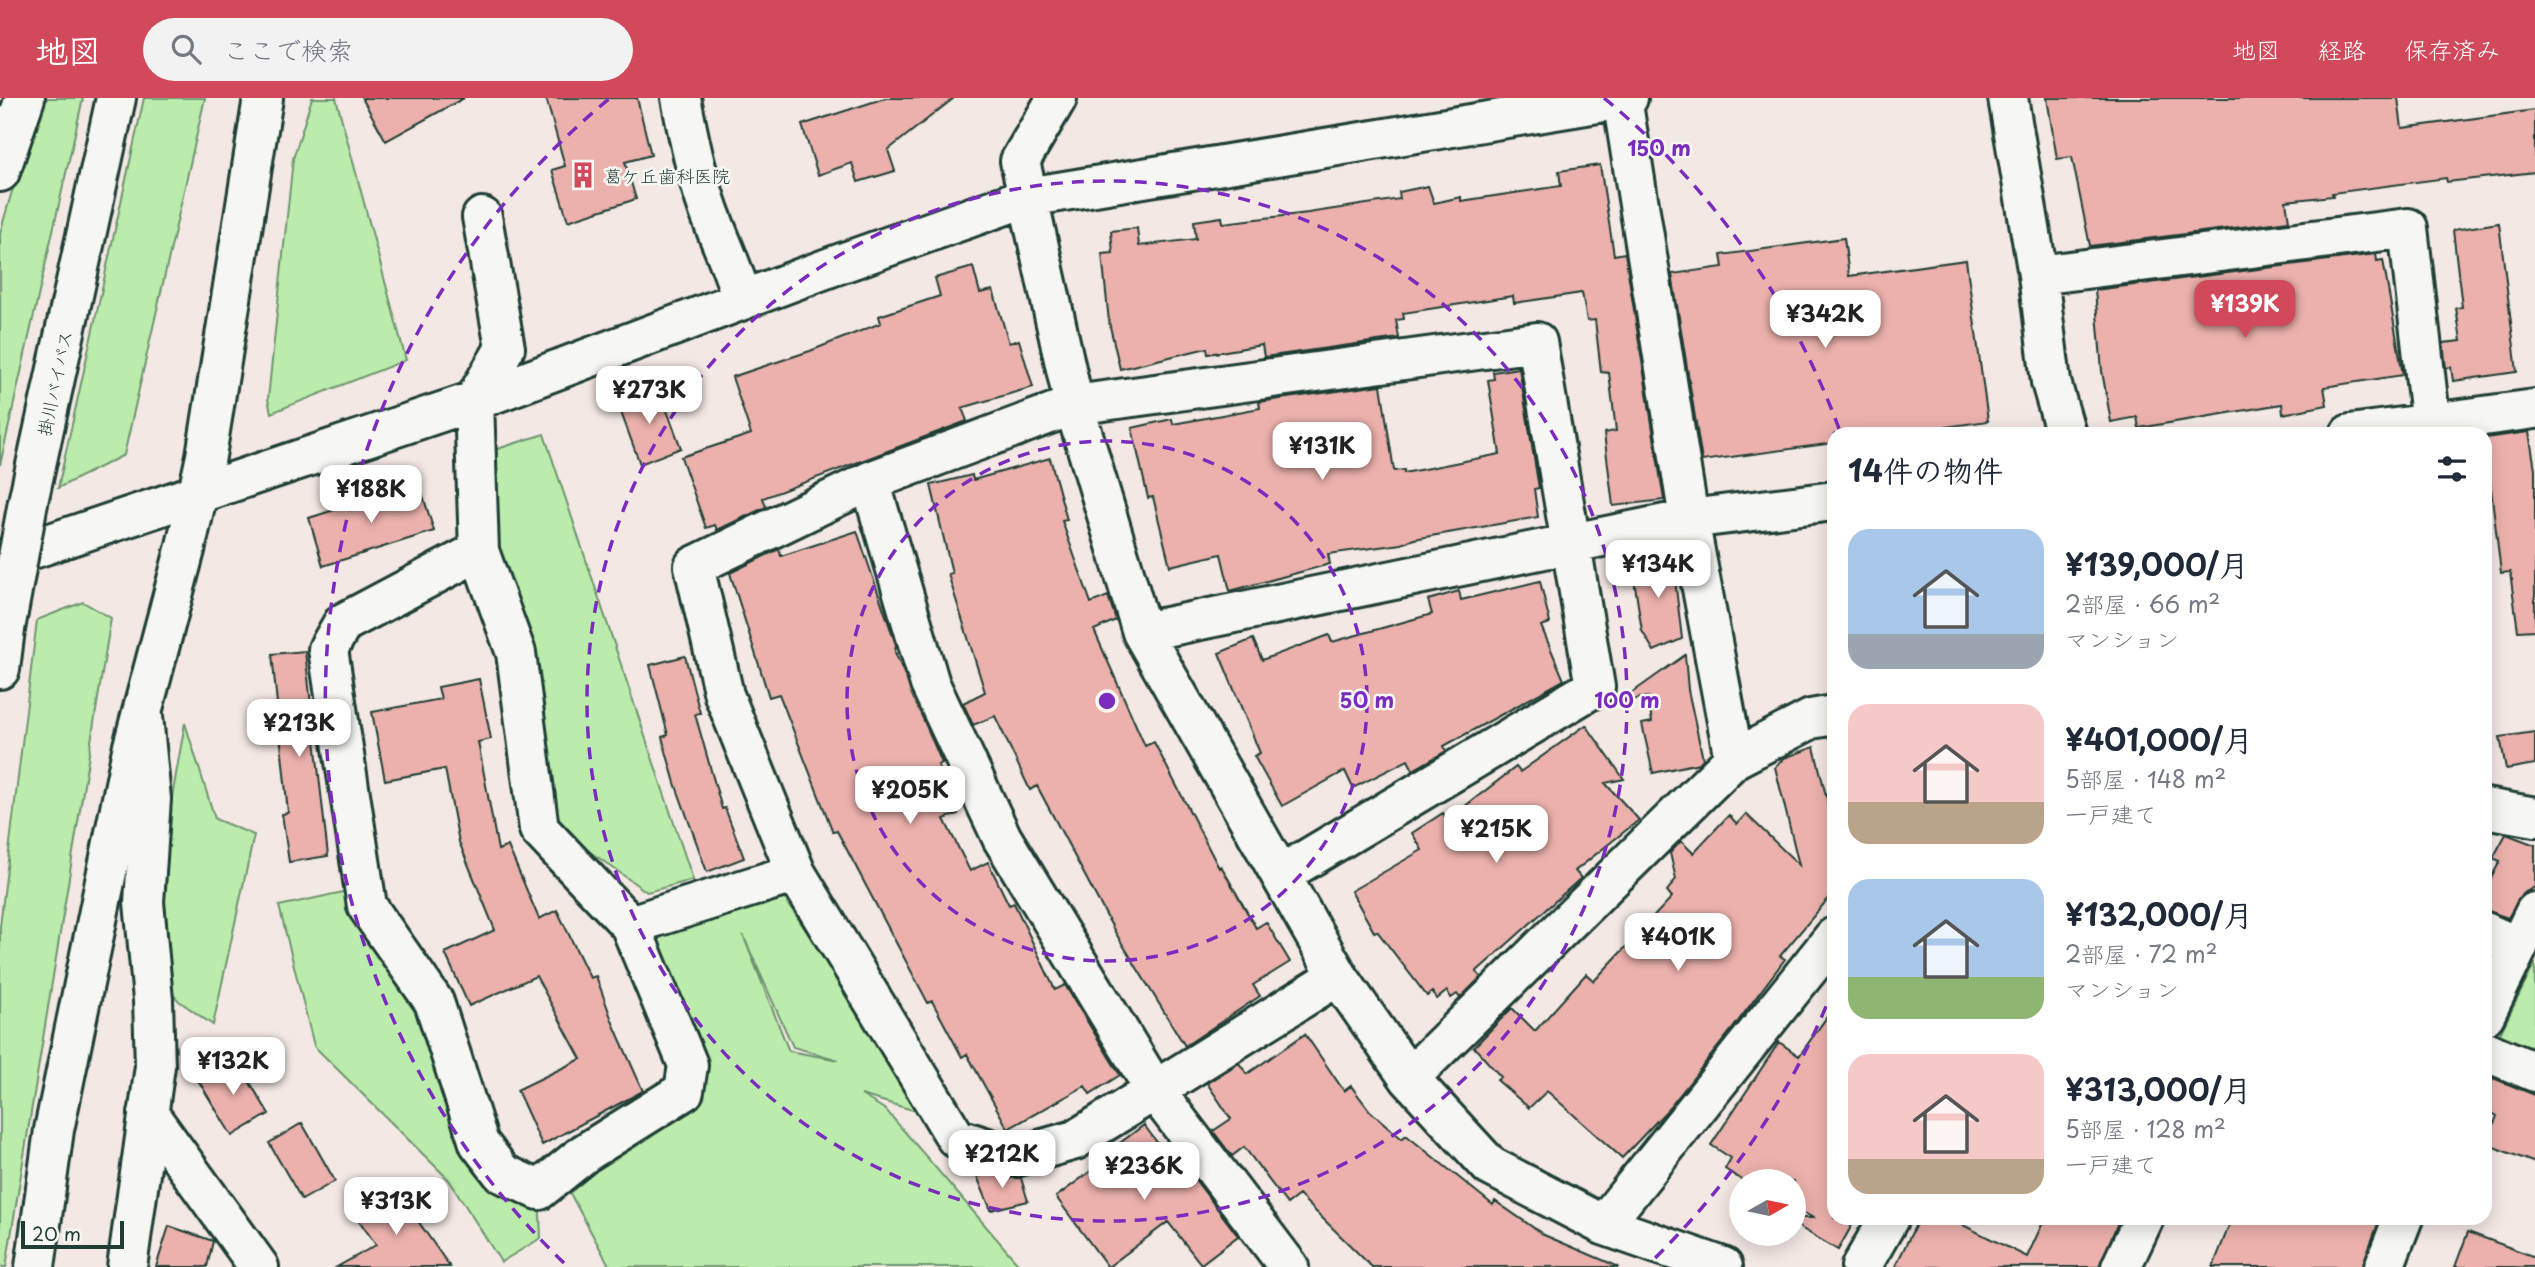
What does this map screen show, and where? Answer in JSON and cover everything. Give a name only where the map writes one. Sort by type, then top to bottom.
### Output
[{"type":"main road","points":[[0,172],[25,98]]},
{"type":"main road","name":"掛川バイパス","points":[[0,669],[28,502],[116,98]]},
{"type":"main road","points":[[35,1267],[54,1130],[142,707],[198,494],[247,212],[263,98]]},
{"type":"main road","points":[[681,98],[690,146],[713,223],[733,265],[742,300]]},
{"type":"main road","points":[[1057,98],[1020,161],[1074,405],[1142,632],[1338,976],[1409,1078],[1490,1166],[1603,1225],[1723,1267]]},
{"type":"main road","points":[[1622,98],[1689,519],[1734,759]]},
{"type":"main road","points":[[0,560],[474,401],[742,300],[1028,197],[1628,98]]},
{"type":"main road","points":[[2008,98],[2038,275],[2051,382],[2064,427]]},
{"type":"main road","points":[[479,551],[343,623],[328,649],[367,906],[434,1002],[479,1143],[502,1173],[539,1190],[585,1153],[684,1091],[688,1065],[630,925],[539,829],[516,653],[479,551],[474,401],[505,348],[482,217]]},
{"type":"main road","points":[[2038,275],[2408,228],[2431,427]]},
{"type":"main road","points":[[1282,874],[1595,687],[1537,342],[1074,405],[870,481],[694,566],[724,695],[796,873],[956,1138],[1015,1157],[1075,1140],[1156,1092],[1338,976]]},
{"type":"main road","points":[[2441,427],[2535,409]]},
{"type":"main road","points":[[870,481],[930,684],[1002,838],[1156,1092],[1289,1267]]},
{"type":"main road","points":[[1142,632],[1689,519],[1827,501]]},
{"type":"main road","points":[[127,1267],[155,1066],[153,1000],[144,902],[151,799],[142,707]]},
{"type":"main road","points":[[1409,1078],[1734,759],[1811,719],[1827,716]]},
{"type":"main road","points":[[2492,809],[2535,817]]},
{"type":"main road","points":[[630,925],[796,873]]},
{"type":"main road","points":[[2492,983],[2501,940],[2535,912]]},
{"type":"main road","points":[[1603,1225],[1827,946]]},
{"type":"main road","points":[[2492,1054],[2535,1072]]},
{"type":"main road","points":[[148,1113],[260,1267]]},
{"type":"main road","points":[[1861,1267],[1885,1225]]},
{"type":"main road","points":[[2121,1267],[2141,1225]]},
{"type":"main road","points":[[2384,1267],[2400,1225]]},
{"type":"green space","points":[[39,98],[83,98],[0,465],[0,233]]},
{"type":"green space","points":[[144,98],[205,98],[124,455],[58,488]]},
{"type":"green space","points":[[312,98],[336,98],[406,360],[271,413],[268,399],[293,159]]},
{"type":"green space","points":[[544,434],[693,880],[647,892],[562,832],[495,557],[488,452]]},
{"type":"green space","points":[[83,602],[111,618],[6,1267],[0,1267],[0,926],[37,620]]},
{"type":"green space","points":[[185,723],[215,819],[254,835],[213,1025],[179,1001],[150,970],[155,895]]},
{"type":"green space","points":[[352,890],[434,1002],[477,1137],[539,1190],[541,1238],[501,1262],[449,1180],[314,1046],[279,906]]},
{"type":"green space","points":[[785,899],[930,1115],[861,1095],[886,1110],[1021,1267],[610,1267],[565,1184],[704,1094],[652,930],[732,908]],"holes":[[[743,935],[793,1047],[839,1060],[789,1051]]]},
{"type":"green space","points":[[2535,963],[2535,1053],[2497,1040]]},
{"type":"building","points":[[362,98],[464,98],[386,141]]},
{"type":"building","points":[[546,98],[637,98],[651,155],[625,162],[636,199],[568,221],[552,170],[565,166]]},
{"type":"building","points":[[885,98],[954,98],[888,150],[895,171],[858,182],[852,163],[818,175],[802,125]]},
{"type":"building","points":[[2047,98],[2398,98],[2402,128],[2535,110],[2535,172],[2447,182],[2446,178],[2332,193],[2333,196],[2286,201],[2289,221],[2090,246],[2072,157],[2057,159]]},
{"type":"building","points":[[1600,165],[1614,255],[1625,253],[1664,500],[1613,506],[1604,433],[1616,431],[1609,373],[1601,372],[1595,320],[1587,321],[1582,293],[1514,303],[1513,296],[1403,313],[1404,319],[1396,320],[1399,338],[1264,357],[1262,345],[1208,354],[1207,348],[1120,369],[1109,322],[1102,254],[1113,253],[1111,231],[1137,228],[1139,246],[1196,239],[1194,221],[1222,217],[1223,223],[1308,213],[1400,199],[1399,192],[1428,186],[1434,203],[1461,197],[1461,201],[1561,186],[1559,171]]},
{"type":"building","points":[[2499,223],[2517,372],[2453,381],[2451,367],[2446,368],[2443,343],[2461,341],[2456,308],[2462,307],[2453,230]]},
{"type":"building","points":[[1844,238],[1849,276],[1966,260],[1988,421],[1946,427],[1827,427],[1827,444],[1702,461],[1672,274],[1723,267],[1721,255]]},
{"type":"building","points":[[2376,254],[2377,261],[2383,260],[2403,375],[2324,387],[2327,405],[2283,414],[2282,404],[2145,427],[2139,427],[2137,417],[2111,422],[2102,371],[2095,290]]},
{"type":"building","points":[[973,267],[980,293],[993,290],[1009,343],[1019,340],[1033,387],[962,408],[967,421],[763,498],[766,507],[717,530],[715,525],[706,528],[681,457],[751,434],[732,377],[810,351],[881,323],[879,316],[940,296],[935,278]]},
{"type":"building","points":[[1519,368],[1539,488],[1534,489],[1538,517],[1414,539],[1401,544],[1328,554],[1330,564],[1230,591],[1221,554],[1170,566],[1153,497],[1148,498],[1132,428],[1172,419],[1173,424],[1260,408],[1259,402],[1381,385],[1394,471],[1404,470],[1404,473],[1500,454],[1488,380],[1494,379],[1493,372]]},
{"type":"building","points":[[659,389],[681,448],[640,464],[618,404]]},
{"type":"building","points":[[2529,432],[2535,469],[2535,630],[2518,631],[2510,572],[2501,573],[2492,497],[2492,437]]},
{"type":"building","points":[[1050,458],[1067,520],[1062,521],[1091,603],[1108,596],[1116,620],[1094,630],[1145,746],[1154,742],[1219,868],[1221,866],[1256,928],[1266,922],[1290,962],[1253,985],[1260,996],[1185,1046],[1115,932],[1037,786],[1030,790],[995,716],[973,725],[963,703],[985,692],[948,574],[952,573],[931,485],[972,475],[973,480]]},
{"type":"building","points":[[419,483],[434,531],[323,566],[309,518]]},
{"type":"building","points":[[857,531],[896,645],[895,652],[942,763],[938,765],[958,814],[944,819],[970,871],[988,862],[1009,905],[1014,903],[1055,990],[1065,985],[1120,1075],[1090,1094],[1085,1086],[1008,1129],[967,1054],[962,1057],[932,1001],[928,1003],[837,831],[833,832],[779,694],[769,697],[730,573],[779,549],[781,556]]},
{"type":"building","points":[[1672,554],[1682,639],[1654,651],[1642,631],[1631,560]]},
{"type":"building","points":[[1540,581],[1550,623],[1541,626],[1564,680],[1444,746],[1446,751],[1413,770],[1408,760],[1353,788],[1345,771],[1282,806],[1254,756],[1260,753],[1219,653],[1253,639],[1262,660],[1329,635],[1332,642],[1432,614],[1428,600],[1459,591],[1461,600]]},
{"type":"building","points":[[305,651],[328,856],[289,862],[282,814],[288,813],[272,654]]},
{"type":"building","points":[[1685,655],[1688,690],[1703,759],[1699,763],[1653,773],[1642,724],[1652,722],[1648,697],[1619,702]]},
{"type":"building","points":[[685,656],[700,713],[695,714],[722,809],[725,808],[744,858],[707,872],[675,783],[662,737],[668,735],[650,665]]},
{"type":"building","points":[[479,679],[491,739],[478,742],[498,850],[508,846],[539,919],[557,910],[590,978],[596,976],[643,1091],[542,1145],[517,1090],[581,1059],[536,976],[469,1006],[445,953],[495,930],[459,842],[445,769],[385,780],[372,712],[441,699],[438,687]]},
{"type":"building","points":[[1586,725],[1624,779],[1605,783],[1639,820],[1575,871],[1581,878],[1476,972],[1481,977],[1460,998],[1457,994],[1451,998],[1447,991],[1437,999],[1432,992],[1427,996],[1377,931],[1374,932],[1351,891],[1422,850],[1412,833],[1443,813],[1447,820],[1516,767],[1520,772]]},
{"type":"building","points":[[2535,732],[2535,764],[2506,769],[2500,737]]},
{"type":"building","points":[[1814,747],[1827,800],[1827,900],[1780,956],[1785,959],[1670,1107],[1622,1158],[1547,1091],[1529,1108],[1497,1080],[1501,1077],[1474,1047],[1512,1008],[1535,1031],[1586,974],[1594,981],[1672,897],[1667,891],[1676,879],[1670,853],[1681,841],[1693,853],[1729,815],[1737,824],[1746,814],[1799,865],[1775,767],[1784,758]]},
{"type":"building","points":[[2506,834],[2535,845],[2535,887],[2522,894],[2508,918],[2492,912],[2492,876],[2500,861],[2493,858]]},
{"type":"building","points":[[1827,1017],[1827,1225],[1852,1225],[1838,1250],[1806,1231],[1806,1218],[1813,1218],[1806,1214],[1806,1169],[1729,1169],[1729,1172],[1725,1169],[1731,1158],[1711,1145],[1779,1042],[1799,1056]]},
{"type":"building","points":[[1305,1034],[1344,1091],[1351,1086],[1370,1111],[1402,1139],[1406,1135],[1493,1205],[1495,1201],[1544,1235],[1619,1267],[1372,1267],[1299,1195],[1287,1204],[1244,1147],[1232,1156],[1213,1131],[1231,1119],[1207,1083],[1239,1063],[1247,1074]]},
{"type":"building","points":[[235,1058],[269,1114],[232,1136],[198,1080]]},
{"type":"building","points":[[2493,1078],[2535,1095],[2535,1163],[2492,1146],[2492,1129],[2497,1116],[2492,1113]]},
{"type":"building","points":[[302,1123],[335,1181],[302,1200],[269,1143]]},
{"type":"building","points":[[1144,1125],[1171,1161],[1177,1156],[1238,1236],[1201,1264],[1168,1222],[1108,1267],[1056,1197],[1111,1156],[1108,1152]]},
{"type":"building","points":[[991,1172],[1021,1178],[1028,1201],[991,1210],[976,1174]]},
{"type":"building","points":[[395,1188],[450,1267],[337,1267],[376,1245],[356,1216]]},
{"type":"building","points":[[1916,1225],[1963,1225],[2027,1257],[2042,1225],[2117,1225],[2099,1267],[1895,1267]]},
{"type":"building","points":[[2229,1225],[2378,1225],[2363,1267],[2213,1267]]},
{"type":"building","points":[[169,1226],[213,1241],[207,1267],[156,1267]]},
{"type":"building","points":[[2468,1232],[2535,1257],[2535,1267],[2455,1267]]},
{"type":"place","name":"葛ケ丘歯科医院","points":[[583,175]]}]
